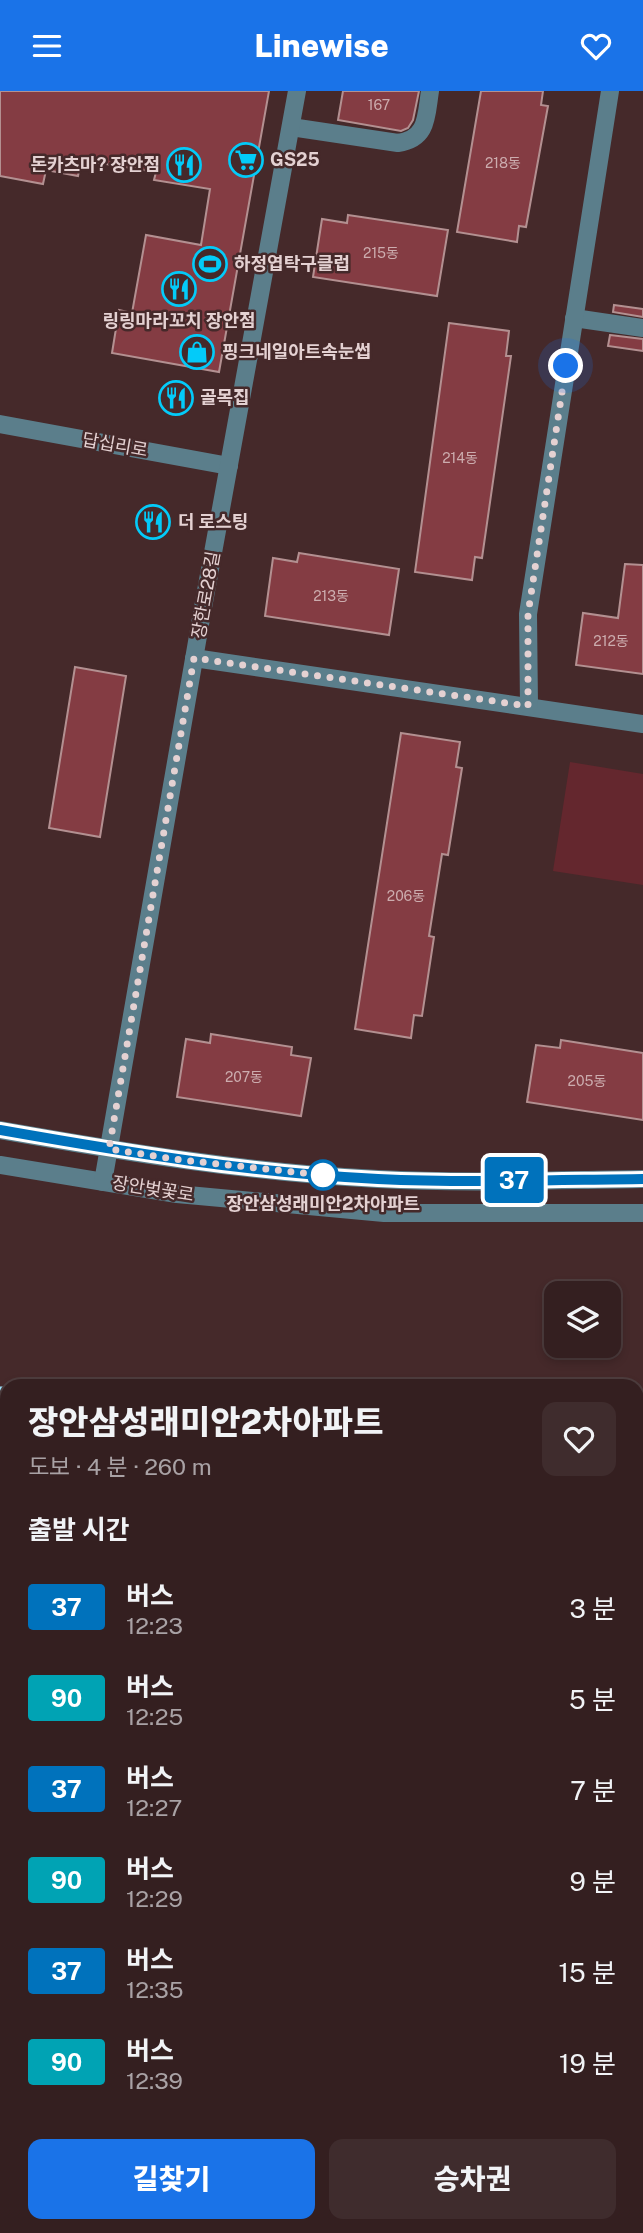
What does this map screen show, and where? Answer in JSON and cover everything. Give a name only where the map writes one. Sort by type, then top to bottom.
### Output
[{"type":"street","name":"장한로28길","points":[[103,1182],[194,658],[297,91]]},
{"type":"street","points":[[291,127],[398,143],[410,142],[425,124],[430,91]]},
{"type":"street","points":[[528,706],[528,614],[610,91]]},
{"type":"street","points":[[574,318],[643,328]]},
{"type":"street","name":"답십리로","points":[[0,424],[229,466]]},
{"type":"street","points":[[194,658],[643,724]]},
{"type":"street","name":"장안벚꽃로","points":[[0,1130],[181,1160],[271,1171],[379,1179],[643,1179]]},
{"type":"street","name":"장안벚꽃로","points":[[0,1165],[177,1194],[384,1213],[643,1213]]},
{"type":"shaded area","points":[[570,762],[643,774],[643,885],[553,871]]},
{"type":"building","points":[[0,91],[269,91],[219,372],[112,353],[119,310],[132,313],[146,235],[201,245],[210,189],[154,180],[156,172],[81,160],[78,176],[46,170],[43,184],[0,176]]},
{"type":"building","points":[[343,91],[419,91],[413,120],[408,128],[401,131],[338,120]]},
{"type":"building","points":[[481,91],[543,91],[541,105],[548,106],[526,227],[519,226],[517,242],[457,232]]},
{"type":"building","points":[[348,215],[448,230],[437,296],[313,277],[322,219],[347,223]]},
{"type":"building","points":[[614,305],[643,309],[643,317],[613,312]]},
{"type":"building","points":[[449,323],[509,331],[506,356],[511,356],[482,558],[475,557],[472,580],[415,572]]},
{"type":"building","points":[[610,335],[643,339],[643,351],[608,346]]},
{"type":"building","points":[[299,553],[399,569],[389,635],[265,616],[273,558],[297,562]]},
{"type":"building","points":[[625,564],[643,565],[643,674],[576,665],[583,613],[618,618]]},
{"type":"building","points":[[75,667],[126,676],[100,837],[49,828]]},
{"type":"building","points":[[401,733],[460,742],[456,767],[462,768],[448,855],[442,854],[429,936],[434,937],[422,1016],[414,1015],[411,1038],[355,1029]]},
{"type":"building","points":[[211,1034],[292,1047],[291,1055],[311,1058],[301,1116],[177,1097],[186,1039],[210,1043]]},
{"type":"building","points":[[561,1040],[643,1053],[643,1120],[527,1102],[536,1045],[560,1048]]},
{"type":"bus line","name":"37","points":[[0,1130],[181,1160],[355,1178],[643,1179]]},
{"type":"place","name":"GS25","points":[[246,160]]},
{"type":"place","name":"돈카츠마? 장안점","points":[[184,165]]},
{"type":"place","name":"하정엽탁구클럽","points":[[210,264]]},
{"type":"place","name":"링링마라꼬치 장안점","points":[[179,289]]},
{"type":"place","name":"핑크네일아트속눈썹","points":[[197,352]]},
{"type":"place","name":"골목집","points":[[176,398]]},
{"type":"place","name":"더 로스팅","points":[[153,522]]},
{"type":"place","name":"장안삼성래미안2차아파트","points":[[323,1175]]},
{"type":"route","points":[[323,1175],[332,1176],[181,1160],[109,1149],[194,658],[528,706],[528,614],[566,366]]}]
